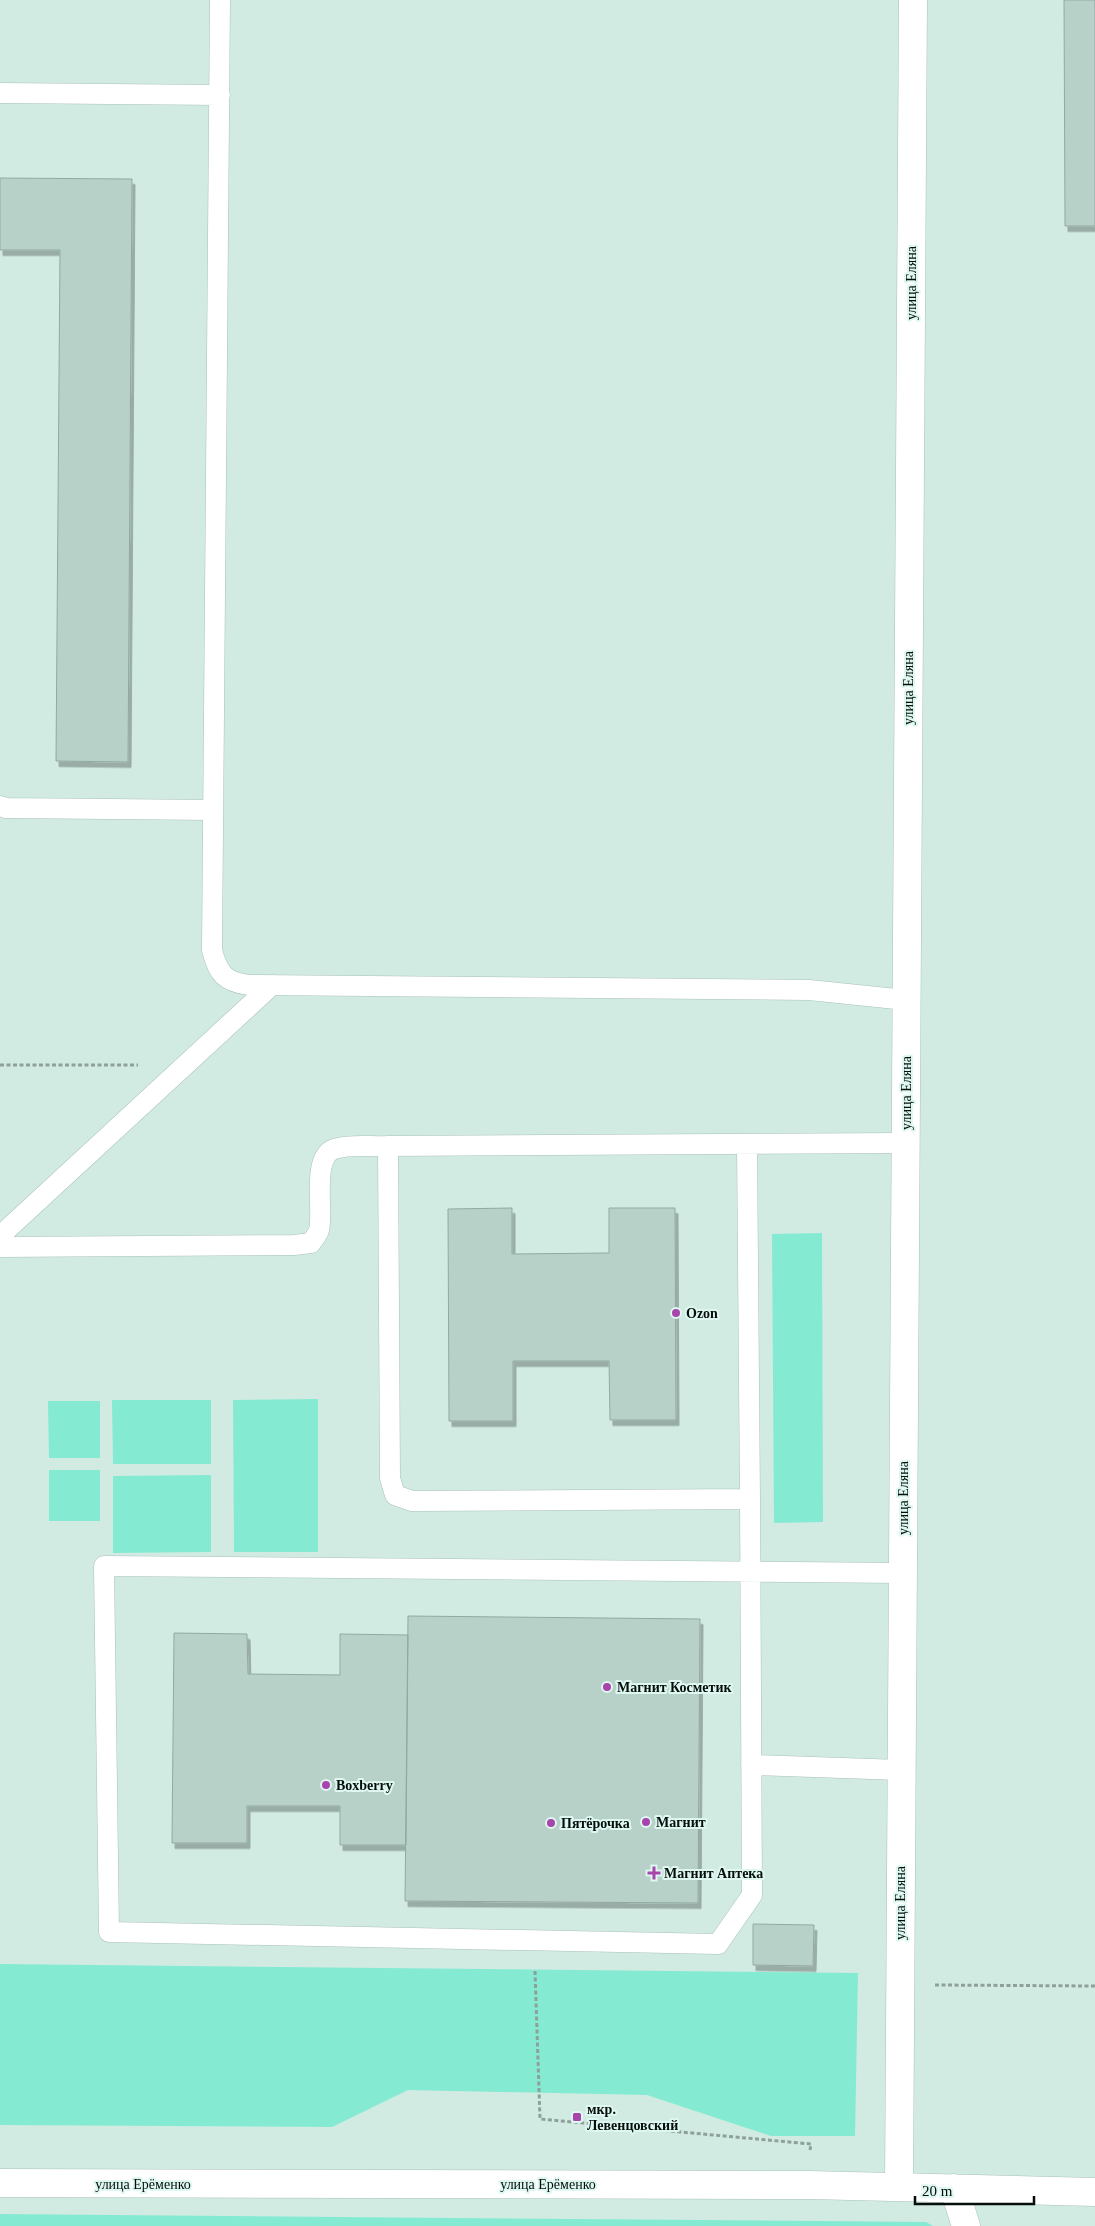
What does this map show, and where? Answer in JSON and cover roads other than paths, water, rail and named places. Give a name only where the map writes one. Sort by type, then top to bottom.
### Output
[{"type":"street","name":"улица Еляна","points":[[898,2186],[913,0]]},
{"type":"street","name":"улица Ерёменко","points":[[0,2183],[809,2185],[1095,2192]]},
{"type":"street","points":[[954,2188],[962,2206],[966,2226]]},
{"type":"lane","points":[[220,0],[212,950],[215,963],[223,975],[233,983],[272,985],[810,990],[906,1000]]},
{"type":"lane","points":[[0,93],[220,95]]},
{"type":"lane","points":[[0,806],[6,808],[213,810]]},
{"type":"lane","points":[[0,1236],[272,985]]},
{"type":"lane","points":[[0,1246],[294,1245],[311,1243],[318,1232],[320,1220],[320,1170],[323,1158],[331,1150],[343,1147],[905,1143]]},
{"type":"lane","points":[[747,1144],[750,1571],[752,1765],[752,1895],[718,1944],[108,1932],[104,1566],[750,1571],[902,1573]]},
{"type":"lane","points":[[388,1146],[390,1478],[395,1495],[412,1501],[750,1499]]},
{"type":"lane","points":[[752,1765],[901,1770]]},
{"type":"place","name":"Ozon","points":[[676,1313]]},
{"type":"place","name":"Магнит Косметик","points":[[607,1687]]},
{"type":"place","name":"Boxberry","points":[[326,1785]]},
{"type":"place","name":"Магнит","points":[[646,1822]]},
{"type":"place","name":"Пятёрочка","points":[[551,1823]]},
{"type":"place","name":"Магнит Аптека","points":[[654,1873]]},
{"type":"place","name":"мкр. Левенцовский","points":[[577,2117]]}]
